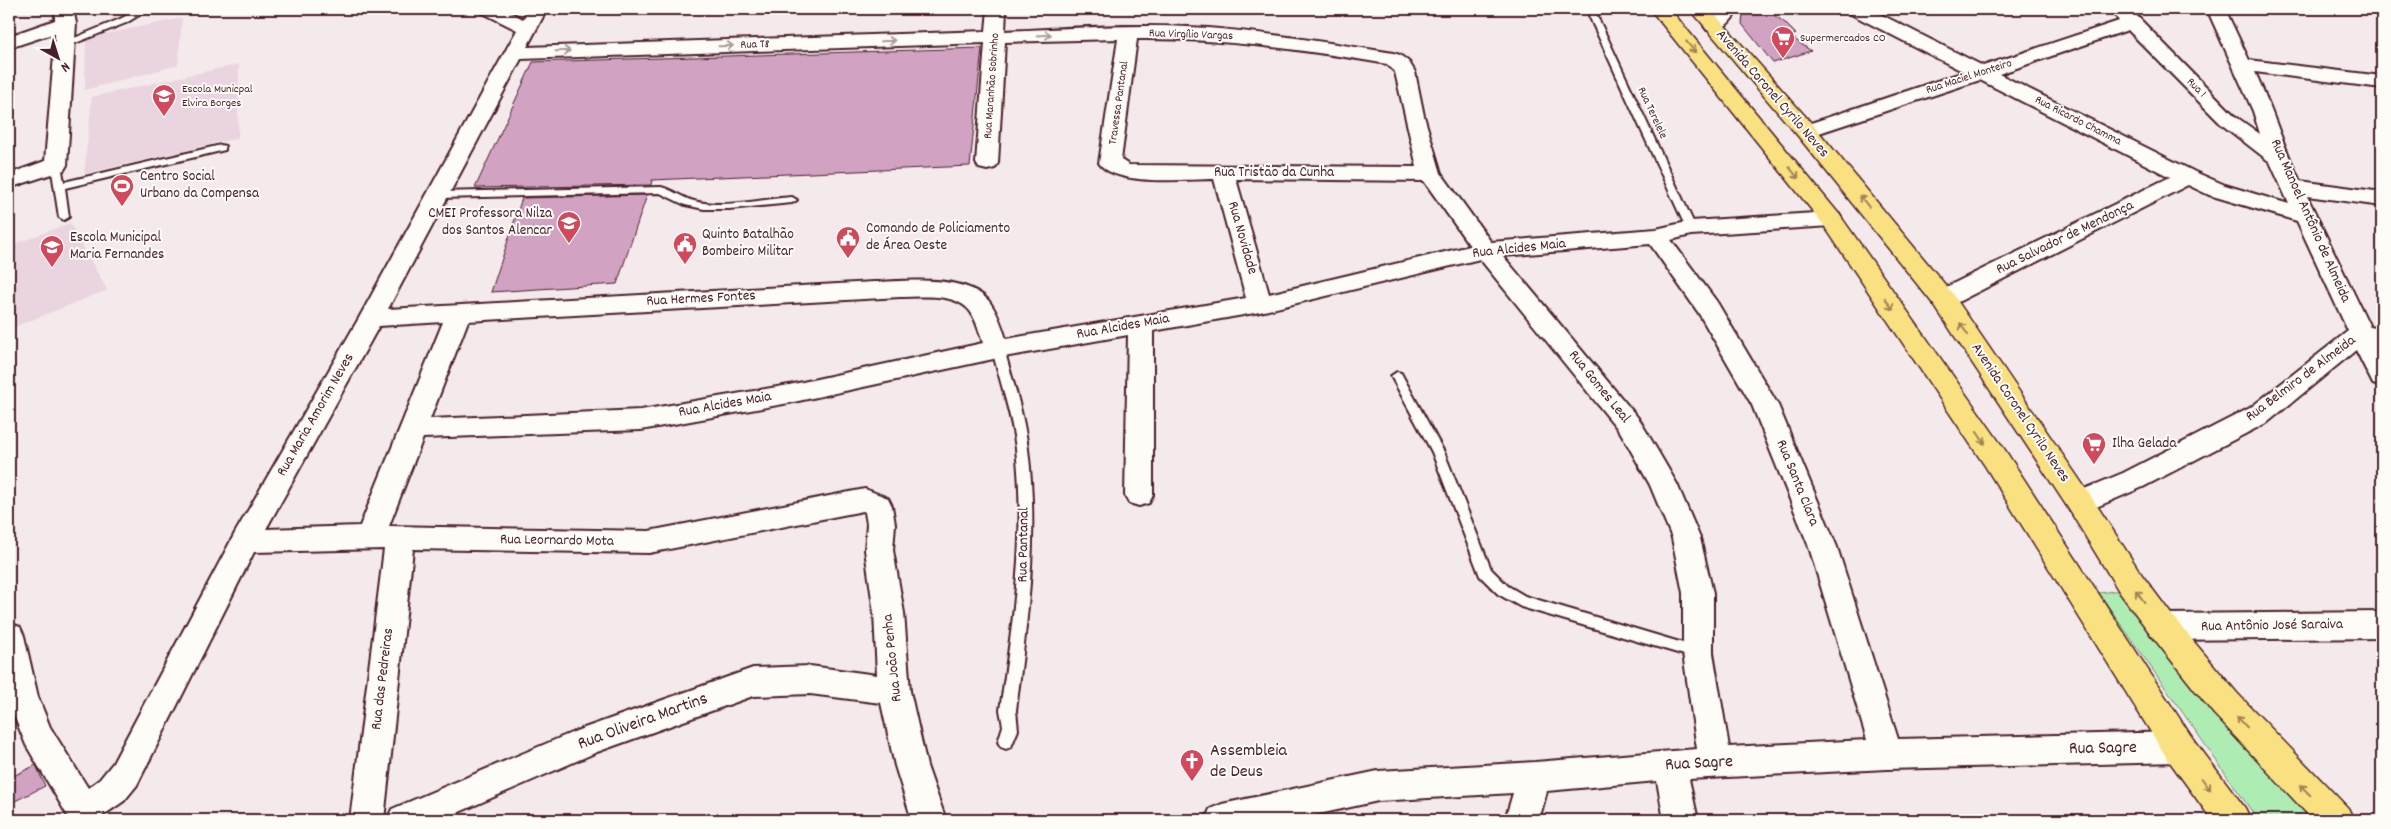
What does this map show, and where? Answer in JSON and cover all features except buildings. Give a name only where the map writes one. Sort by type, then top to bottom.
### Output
[{"type":"highway","name":"Avenida Coronel Cyrilo Neves","points":[[1660,9],[1831,219],[1995,458],[2179,747],[2234,820]]},
{"type":"highway","name":"Avenida Coronel Cyrilo Neves","points":[[1715,15],[1806,131],[1943,298],[2080,503],[2131,584],[2163,627],[2225,703],[2336,820]]},
{"type":"street","points":[[490,9],[527,28]]},
{"type":"street","name":"Rua Maria Amorim Neves","points":[[85,815],[112,790],[125,774],[245,541],[371,318],[538,9]]},
{"type":"street","name":"Rua Maranhão Sobrinho","points":[[987,162],[997,9]]},
{"type":"street","name":"Rua Ricardo Chamma","points":[[1856,9],[2188,177],[2217,190],[2307,216]]},
{"type":"street","name":"Rua Manoel Antônio de Almeida","points":[[2216,9],[2264,111],[2279,159],[2292,187],[2371,335],[2382,378]]},
{"type":"street","points":[[9,42],[65,16],[65,44],[56,165],[9,181]]},
{"type":"street","name":"Rua Maciel Monteiro","points":[[1806,131],[1983,72],[2126,16]]},
{"type":"street","name":"Rua 1","points":[[2126,16],[2228,120],[2279,159]]},
{"type":"street","name":"Travessa Pantanal","points":[[1117,169],[1110,163],[1128,34]]},
{"type":"street","name":"Rua Virgílio Vargas","points":[[995,38],[1207,34],[1308,45],[1386,57]]},
{"type":"street","name":"Rua T8","points":[[514,53],[995,38]]},
{"type":"street","name":"Rua Gomes Leal","points":[[1386,57],[1398,62],[1405,72],[1414,116],[1430,174],[1484,250],[1630,426],[1663,484],[1686,538],[1698,592],[1698,652],[1715,763]]},
{"type":"street","points":[[2243,65],[2382,82]]},
{"type":"street","name":"Rua Tristão da Cunha","points":[[1117,169],[1137,172],[1430,174]]},
{"type":"street","name":"Rua Novidade","points":[[1223,172],[1260,304]]},
{"type":"street","name":"Rua Salvador de Mendonça","points":[[1943,298],[2188,177]]},
{"type":"street","points":[[2292,187],[2382,199]]},
{"type":"street","name":"Rua Alcides Maia","points":[[414,429],[641,420],[789,394],[998,349],[1260,304],[1484,250],[1656,236],[1692,228],[1831,219]]},
{"type":"street","name":"Rua Santa Clara","points":[[1656,236],[1708,308],[1765,405],[1822,547],[1887,754]]},
{"type":"street","name":"Rua Hermes Fontes","points":[[371,318],[874,290],[941,290],[967,296],[980,307],[998,349]]},
{"type":"street","name":"Rua das Pedreiras","points":[[367,820],[385,537],[414,429],[459,313]]},
{"type":"street","points":[[1139,495],[1141,324]]},
{"type":"street","name":"Rua Belmiro de Almeida","points":[[2080,503],[2133,480],[2259,415],[2371,335]]},
{"type":"street","name":"Rua Leornardo Mota","points":[[245,541],[385,537],[648,542],[865,500]]},
{"type":"street","name":"Rua João Penha","points":[[865,500],[878,506],[880,517],[879,550],[889,613],[894,691],[911,766],[929,820]]},
{"type":"street","name":"Rua Antônio José Saraiva","points":[[2163,627],[2382,625]]},
{"type":"street","points":[[9,636],[22,697],[37,735],[85,815]]},
{"type":"street","name":"Rua Oliveira Martins","points":[[404,820],[587,741],[753,682],[810,680],[894,691]]},
{"type":"street","name":"Rua Sagre","points":[[1222,820],[1378,786],[1535,777],[1670,765],[1887,754],[2179,747]]},
{"type":"street","points":[[1670,765],[1681,820]]},
{"type":"street","points":[[1522,820],[1535,777]]},
{"type":"lane","points":[[65,44],[123,21],[145,9]]},
{"type":"lane","name":"Rua Terelele","points":[[1590,9],[1692,228]]},
{"type":"lane","points":[[59,186],[221,148]]},
{"type":"lane","points":[[56,165],[64,218]]},
{"type":"lane","points":[[438,195],[661,190],[672,193],[690,203],[705,206],[792,200]]},
{"type":"lane","name":"Rua Pantanal","points":[[998,349],[1022,448],[1027,549],[1022,612],[1008,710],[1011,734],[1006,742]]},
{"type":"lane","points":[[1397,376],[1438,452],[1485,572],[1502,590],[1521,601],[1698,652]]},
{"type":"shaded area","points":[[182,18],[178,65],[85,90],[86,38]]},
{"type":"shaded area","name":"Escola Municpal Elvira Borges","points":[[239,64],[238,138],[84,174],[92,97]]},
{"type":"shaded area","name":"Escola Municipal Maria Fernandes","points":[[70,223],[107,290],[9,329],[9,246]]},
{"type":"green space","points":[[2122,590],[2293,795],[2318,820],[2258,820],[2099,593]]},
{"type":"place","name":"Supermercados CO","points":[[1783,59]]},
{"type":"place","name":"Escola Municpal Elvira Borges","points":[[164,117]]},
{"type":"place","name":"Centro Social Urbano da Compensa","points":[[122,207]]},
{"type":"place","name":"CMEI Professora Nilza dos Santos Alencar","points":[[569,244]]},
{"type":"place","name":"Comando de Policiamento de Área Oeste","points":[[848,259]]},
{"type":"place","name":"Quinto Batalhão Bombeiro Militar","points":[[685,265]]},
{"type":"place","name":"Escola Municipal Maria Fernandes","points":[[52,268]]},
{"type":"place","name":"Ilha Gelada","points":[[2094,465]]},
{"type":"place","name":"Assembleia de Deus","points":[[1192,782]]}]
